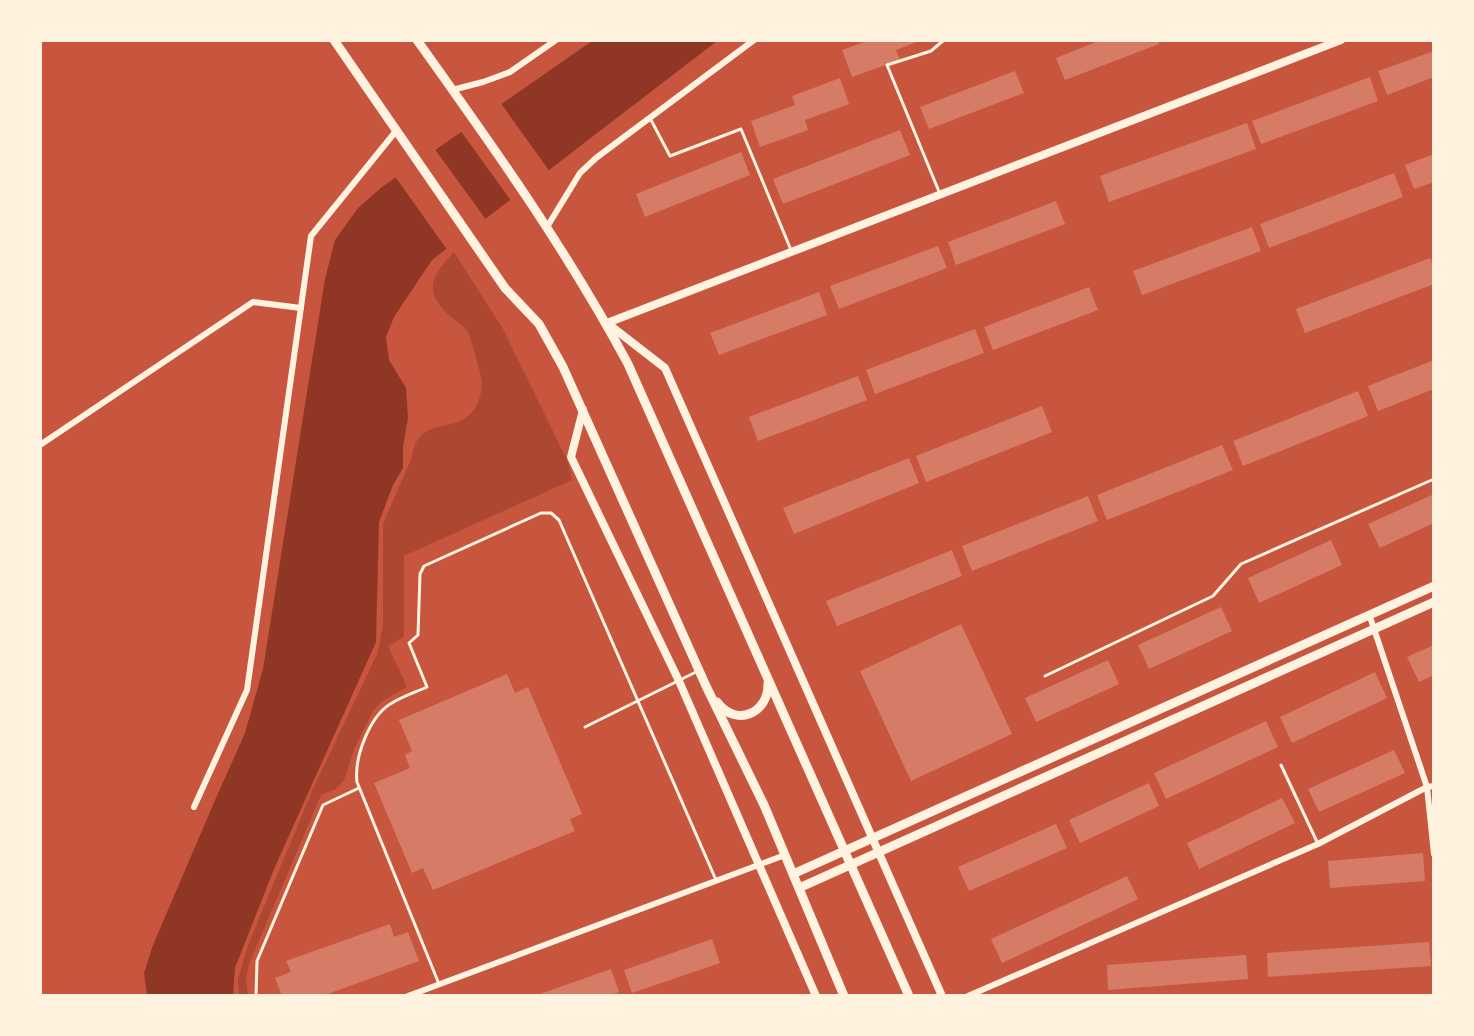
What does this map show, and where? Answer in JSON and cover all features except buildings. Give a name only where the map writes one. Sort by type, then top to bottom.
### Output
[{"type":"main road","points":[[334,40],[505,288],[539,324],[583,410],[699,671],[765,805],[844,996]]},
{"type":"main road","points":[[342,40],[344,55]]},
{"type":"main road","points":[[417,40],[544,223],[607,323],[628,363],[909,996]]},
{"type":"main road","points":[[793,874],[1434,586]]},
{"type":"main road","points":[[799,888],[1434,602]]},
{"type":"main road","points":[[706,686],[721,708],[737,716],[745,715],[754,712],[765,700],[768,684],[764,669]]},
{"type":"street","points":[[452,90],[510,72],[556,40]]},
{"type":"street","points":[[544,223],[580,173],[596,158],[754,40]]},
{"type":"street","points":[[607,323],[1341,40]]},
{"type":"street","points":[[194,807],[247,690],[311,236],[396,131]]},
{"type":"street","points":[[40,445],[253,302],[301,308]]},
{"type":"street","points":[[607,323],[665,368],[942,996]]},
{"type":"street","points":[[583,410],[571,457],[679,681],[816,996]]},
{"type":"street","points":[[1369,614],[1430,787],[1434,854]]},
{"type":"street","points":[[968,996],[1318,844],[1430,787]]},
{"type":"street","points":[[408,996],[785,855]]},
{"type":"lane","points":[[941,195],[887,65],[931,51],[944,40]]},
{"type":"lane","points":[[649,117],[670,156],[741,129],[791,252]]},
{"type":"lane","points":[[1045,676],[1213,596],[1240,564],[1434,480]]},
{"type":"lane","points":[[439,984],[359,788],[356,773],[358,757],[377,717],[392,703],[427,687],[409,643],[418,633],[424,566],[541,513],[551,513],[559,520],[716,880]]},
{"type":"lane","points":[[585,727],[699,671]]},
{"type":"lane","points":[[1281,765],[1318,844]]},
{"type":"lane","points":[[256,996],[257,961],[323,805],[359,788]]},
{"type":"shaded area","points":[[592,41],[717,41],[432,260],[394,317],[386,337],[389,360],[406,388],[408,418],[403,447],[403,468],[393,485],[379,522],[376,642],[274,869],[235,968],[233,995],[147,995],[144,973],[153,945],[245,733],[263,669],[325,279],[335,240],[358,208],[382,187]]},
{"type":"shaded area","points":[[454,252],[503,329],[568,462],[572,480],[404,556],[404,637],[388,646],[407,687],[382,701],[373,711],[355,747],[344,780],[336,789],[321,795],[249,964],[246,979],[248,995],[239,995],[238,979],[248,945],[313,789],[378,652],[383,624],[383,524],[412,457],[416,442],[433,429],[464,419],[473,412],[480,397],[482,381],[468,332],[442,308],[433,292],[433,284],[439,269]]},
{"type":"pier","points":[[500,102],[550,172],[512,202],[460,130]]},
{"type":"pier","points":[[434,148],[487,221],[448,251],[394,175]]}]
